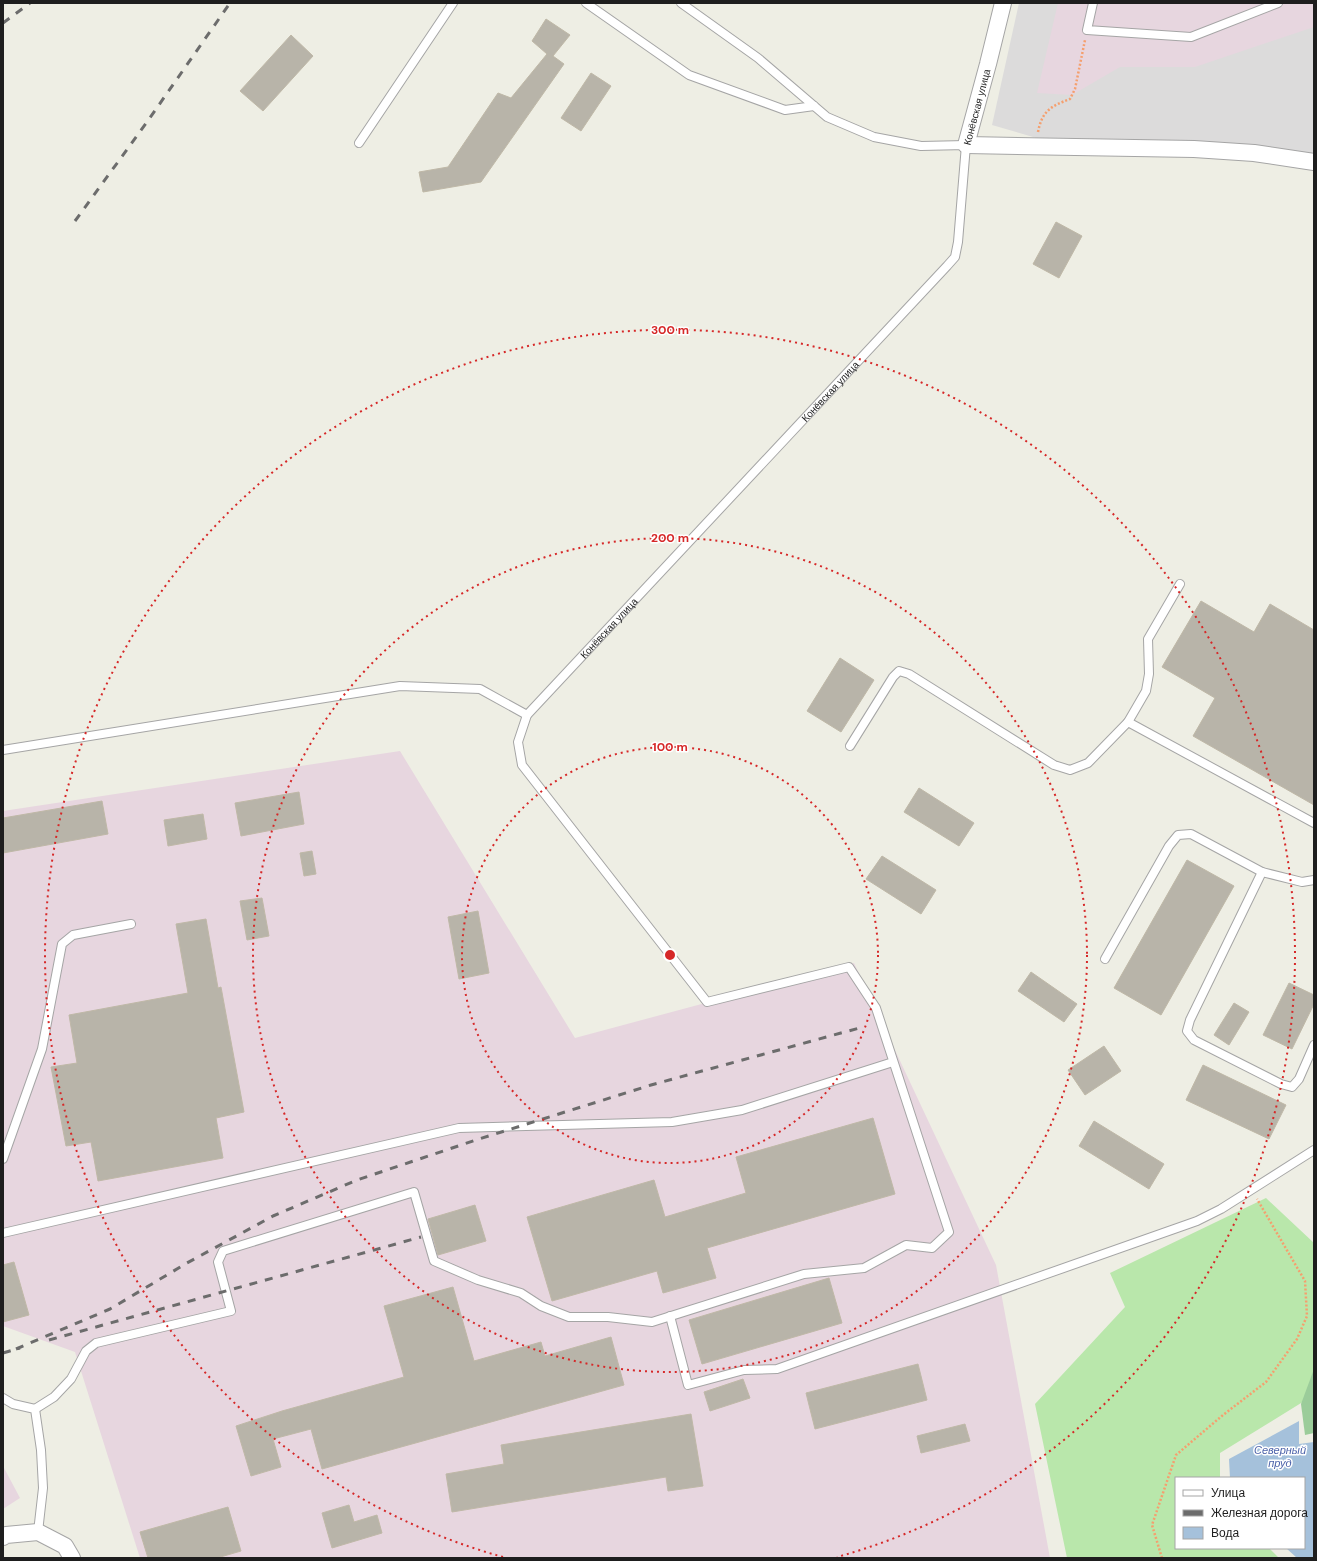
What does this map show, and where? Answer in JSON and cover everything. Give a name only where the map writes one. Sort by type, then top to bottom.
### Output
[{"type":"street","name":"Конёвская улица","points":[[966,145],[1003,3]]},
{"type":"street","points":[[966,145],[1202,150],[1254,153],[1314,162]]},
{"type":"street","points":[[3,1537],[6,1535],[38,1532],[69,1552]]},
{"type":"lane","points":[[359,143],[453,3]]},
{"type":"lane","points":[[586,3],[689,75],[785,110],[814,106]]},
{"type":"lane","points":[[681,3],[758,58],[827,117],[874,137],[922,146],[966,145]]},
{"type":"lane","points":[[1093,3],[1087,30],[1191,37],[1278,3]]},
{"type":"lane","name":"Конёвская улица","points":[[526,715],[955,256],[958,242],[966,145]]},
{"type":"lane","points":[[850,746],[893,677],[899,672],[909,674],[1054,765],[1070,770],[1088,763],[1128,722],[1146,691],[1149,674],[1148,640],[1180,584]]},
{"type":"lane","points":[[3,750],[400,686],[480,689],[526,715],[518,742],[522,765],[707,1002],[849,967],[876,1008],[949,1232],[932,1248],[906,1245],[864,1268],[804,1274],[652,1322],[608,1317],[569,1317],[541,1306],[521,1293],[478,1280],[434,1261],[414,1192],[223,1251],[218,1262],[231,1311],[96,1343],[86,1351],[72,1379],[54,1397],[35,1409],[13,1404],[3,1398]]},
{"type":"lane","points":[[1128,722],[1314,823]]},
{"type":"lane","points":[[1105,959],[1169,846],[1178,835],[1191,834],[1262,872],[1302,882],[1314,880]]},
{"type":"lane","points":[[1262,872],[1190,1020],[1187,1031],[1194,1040],[1281,1084],[1292,1087],[1299,1079],[1314,1044]]},
{"type":"lane","points":[[3,1159],[42,1049],[62,944],[73,935],[131,924]]},
{"type":"lane","points":[[3,1233],[459,1128],[672,1122],[742,1110],[893,1062]]},
{"type":"lane","points":[[670,1316],[688,1386],[744,1370],[777,1369],[1197,1222],[1221,1209],[1314,1150]]},
{"type":"lane","points":[[35,1409],[41,1450],[43,1488],[38,1532]]},
{"type":"path","points":[[1035,146],[1040,121],[1052,106],[1070,99],[1076,88],[1087,30]]},
{"type":"path","points":[[1162,1558],[1152,1526],[1176,1455],[1266,1382],[1297,1339],[1307,1316],[1305,1281],[1251,1190]]},
{"type":"shaded area","points":[[1019,3],[1314,3],[1314,159],[1040,139],[992,125]]},
{"type":"shaded area","points":[[1058,3],[1314,3],[1314,27],[1195,67],[1120,67],[1072,95],[1037,93]]},
{"type":"shaded area","points":[[400,751],[575,1038],[854,963],[996,1265],[1050,1558],[140,1558],[75,1352],[3,1326],[3,811]]},
{"type":"shaded area","points":[[3,1466],[20,1498],[3,1509]]},
{"type":"green space","points":[[1266,1198],[1314,1243],[1314,1395],[1220,1453],[1220,1477],[1175,1477],[1175,1549],[1270,1549],[1279,1558],[1067,1558],[1035,1404],[1125,1307],[1110,1273]]},
{"type":"green space","points":[[1314,1369],[1314,1433],[1305,1435],[1301,1404]]},
{"type":"water","name":"Северный пруд","points":[[1299,1421],[1299,1444],[1314,1442],[1314,1558],[1297,1558],[1287,1549],[1305,1549],[1305,1477],[1230,1477],[1229,1459]]},
{"type":"building","points":[[546,19],[570,35],[553,56],[564,64],[481,182],[423,192],[419,172],[448,167],[498,93],[511,98],[547,54],[532,41]]},
{"type":"building","points":[[291,35],[313,56],[263,111],[240,91]]},
{"type":"building","points":[[591,73],[611,86],[581,131],[561,118]]},
{"type":"building","points":[[1056,222],[1082,236],[1059,278],[1033,264]]},
{"type":"building","points":[[1201,601],[1254,632],[1270,604],[1314,630],[1314,805],[1193,736],[1215,698],[1162,667]]},
{"type":"building","points":[[840,658],[874,680],[841,732],[807,711]]},
{"type":"building","points":[[919,788],[974,823],[959,846],[904,812]]},
{"type":"building","points":[[299,792],[304,824],[241,836],[235,803]]},
{"type":"building","points":[[102,801],[108,834],[3,853],[3,818]]},
{"type":"building","points":[[203,814],[207,839],[168,846],[164,820]]},
{"type":"building","points":[[312,851],[316,874],[304,876],[300,853]]},
{"type":"building","points":[[882,856],[936,890],[921,914],[866,879]]},
{"type":"building","points":[[1187,860],[1234,886],[1161,1015],[1114,988]]},
{"type":"building","points":[[262,898],[269,936],[247,940],[240,901]]},
{"type":"building","points":[[478,911],[489,973],[459,979],[448,917]]},
{"type":"building","points":[[206,919],[218,988],[221,987],[244,1112],[216,1118],[223,1158],[98,1181],[91,1142],[66,1146],[51,1067],[77,1063],[69,1015],[188,993],[176,924]]},
{"type":"building","points":[[1031,972],[1077,1004],[1064,1022],[1018,991]]},
{"type":"building","points":[[1289,983],[1314,995],[1314,1004],[1292,1049],[1263,1035]]},
{"type":"building","points":[[1234,1003],[1249,1012],[1229,1045],[1214,1035]]},
{"type":"building","points":[[1104,1046],[1121,1071],[1085,1095],[1068,1070]]},
{"type":"building","points":[[1203,1065],[1286,1105],[1269,1139],[1186,1100]]},
{"type":"building","points":[[873,1118],[895,1194],[707,1248],[716,1278],[663,1293],[657,1271],[552,1301],[527,1217],[654,1180],[665,1217],[746,1193],[736,1157]]},
{"type":"building","points":[[1094,1121],[1164,1164],[1149,1189],[1079,1146]]},
{"type":"building","points":[[475,1205],[486,1241],[438,1255],[428,1219]]},
{"type":"building","points":[[14,1262],[29,1315],[3,1322],[3,1265]]},
{"type":"building","points":[[829,1278],[842,1323],[702,1364],[689,1320]]},
{"type":"building","points":[[453,1287],[474,1361],[541,1342],[545,1356],[611,1337],[624,1385],[322,1469],[311,1429],[273,1439],[281,1467],[251,1476],[236,1426],[282,1411],[404,1377],[384,1306]]},
{"type":"building","points":[[918,1364],[927,1400],[815,1429],[806,1393]]},
{"type":"building","points":[[743,1379],[750,1398],[710,1411],[704,1392]]},
{"type":"building","points":[[691,1414],[703,1486],[668,1491],[666,1477],[452,1512],[446,1474],[504,1464],[501,1445]]},
{"type":"building","points":[[965,1424],[970,1441],[921,1453],[917,1436]]},
{"type":"building","points":[[349,1505],[354,1522],[377,1515],[382,1533],[332,1548],[322,1513]]},
{"type":"building","points":[[228,1507],[241,1551],[217,1558],[148,1558],[140,1532]]},
{"type":"railway","points":[[3,23],[30,3]]},
{"type":"railway","points":[[75,221],[147,122],[230,3]]},
{"type":"railway","points":[[16,1349],[110,1309],[187,1263],[273,1216],[357,1180],[476,1140],[651,1085],[863,1027]]},
{"type":"railway","points":[[49,1340],[421,1237]]},
{"type":"railway","points":[[3,1353],[20,1348]]}]
